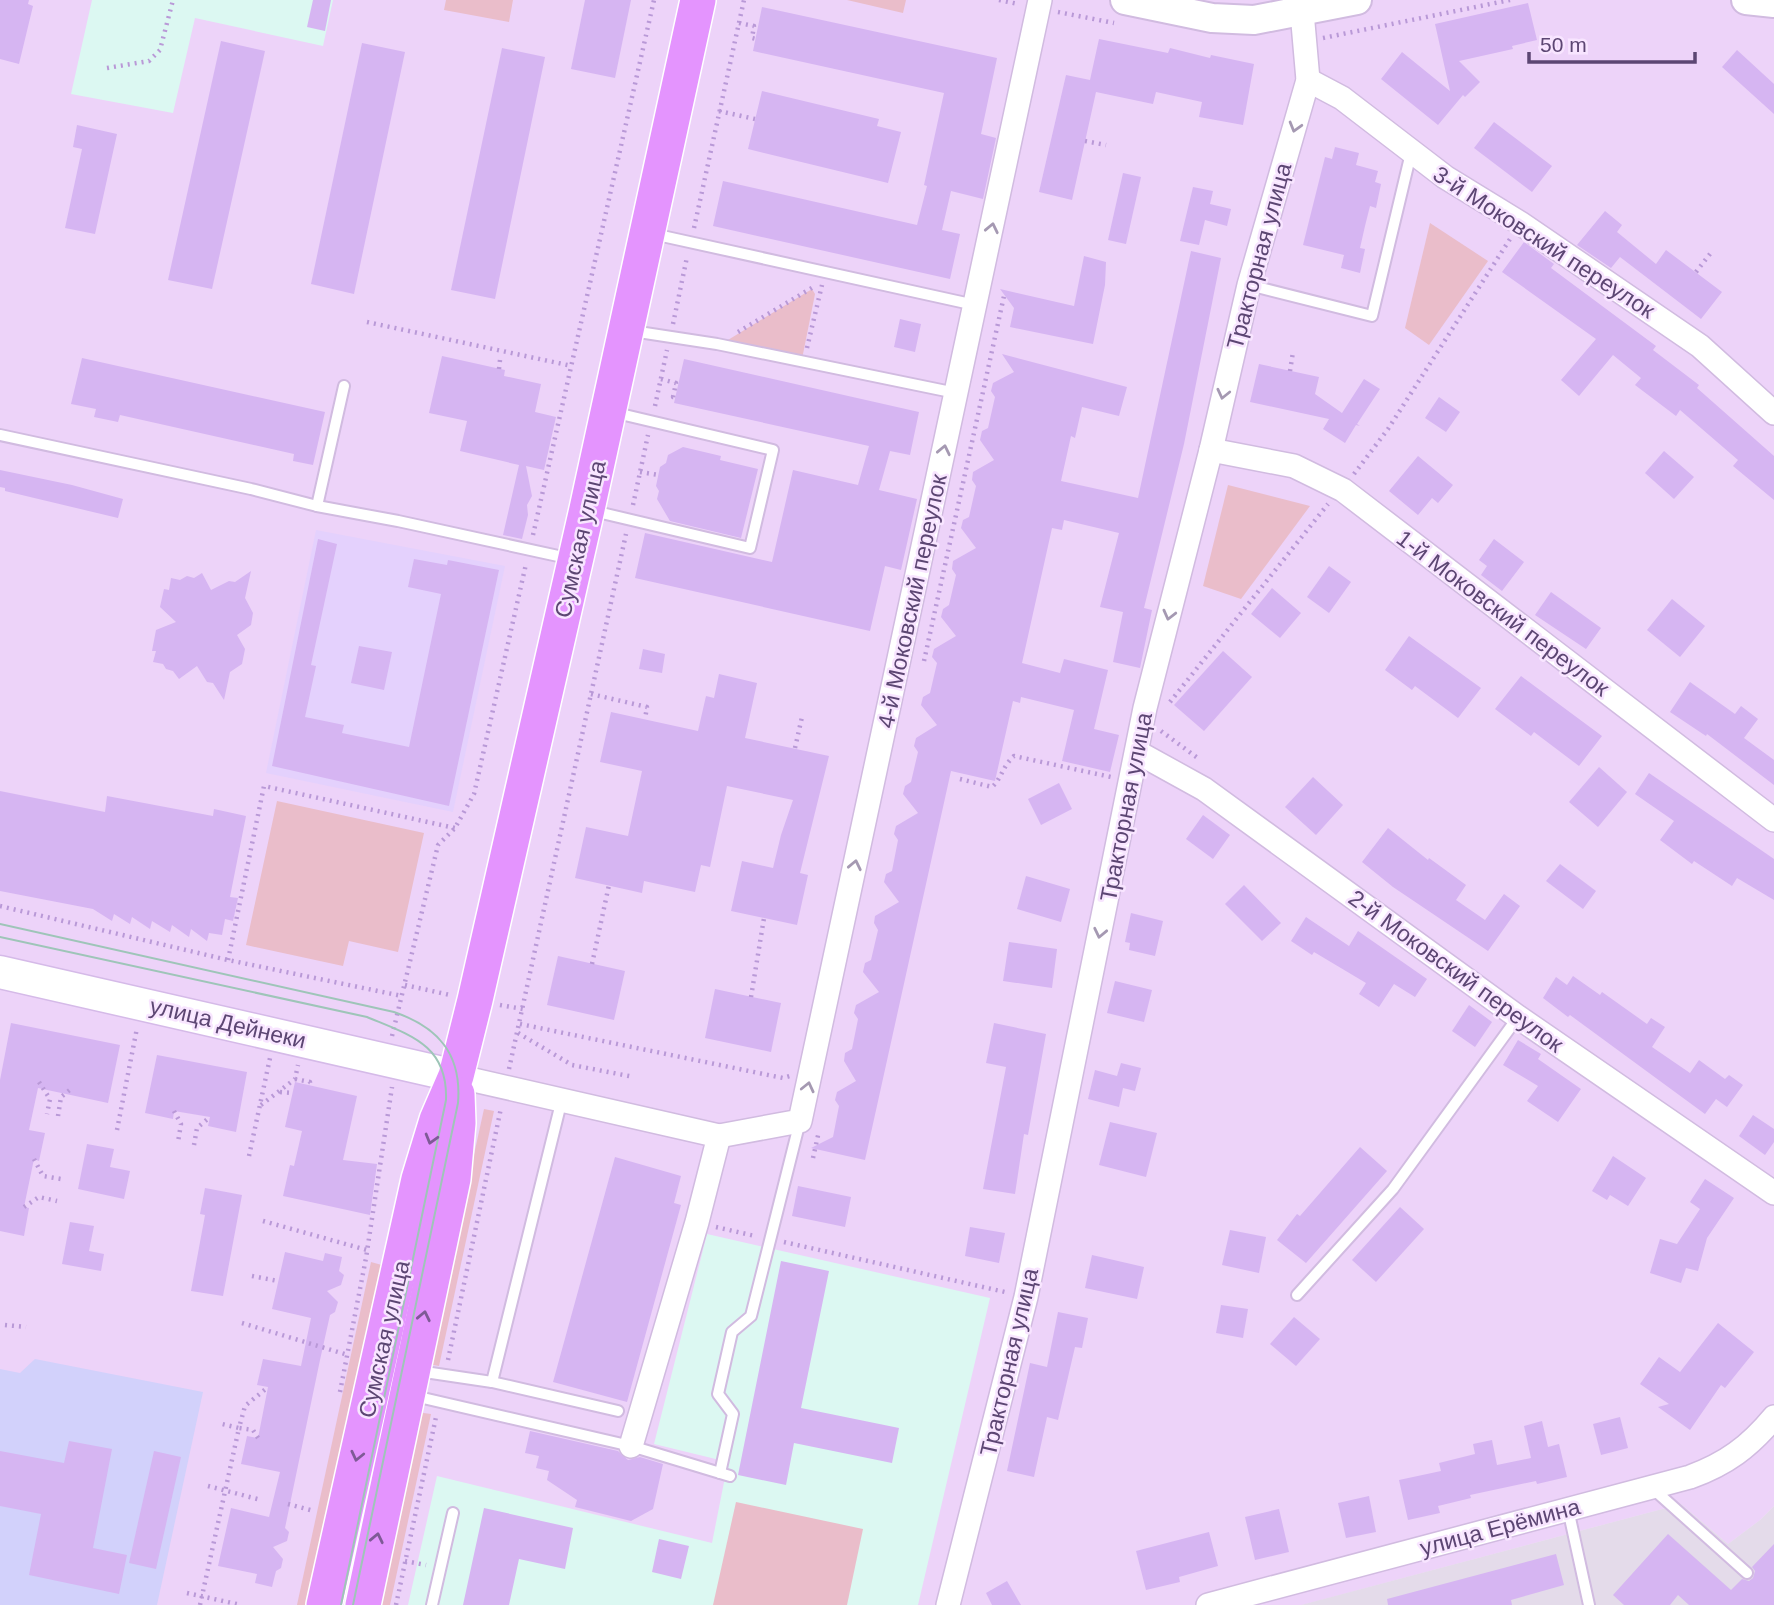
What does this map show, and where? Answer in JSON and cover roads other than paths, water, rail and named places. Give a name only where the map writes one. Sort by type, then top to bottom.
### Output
[{"type":"main road","name":"Сумская улица","points":[[324,1605],[419,1178],[437,1120],[456,1076],[587,509],[698,0]]},
{"type":"main road","name":"улица Дейнеки","points":[[0,972],[456,1076]]},
{"type":"main road","name":"Сумская улица","points":[[363,1605],[426,1385],[453,1179],[458,1123],[456,1076]]},
{"type":"street","name":"4-й Моковский переулок","points":[[800,1121],[1040,0]]},
{"type":"street","points":[[1125,0],[1212,18],[1254,20],[1357,0]]},
{"type":"street","points":[[1746,0],[1774,2]]},
{"type":"street","name":"Тракторная улица","points":[[948,1605],[1026,1297],[1145,708],[1211,450],[1249,285],[1308,80],[1302,12]]},
{"type":"street","name":"3-й Моковский переулок","points":[[1308,80],[1342,98],[1445,177],[1520,223],[1700,346],[1774,413]]},
{"type":"street","name":"1-й Моковский переулок","points":[[1211,450],[1294,466],[1343,490],[1774,820]]},
{"type":"street","name":"2-й Моковский переулок","points":[[1137,752],[1204,789],[1518,1017],[1774,1193]]},
{"type":"street","points":[[456,1076],[719,1136],[800,1121]]},
{"type":"street","points":[[631,1446],[697,1223],[719,1136]]},
{"type":"street","name":"улица Ерёмина","points":[[1208,1605],[1690,1477],[1723,1463],[1749,1444],[1774,1418]]},
{"type":"lane","points":[[1249,285],[1372,316],[1411,153]]},
{"type":"lane","points":[[647,232],[975,305]]},
{"type":"lane","points":[[626,330],[671,335],[956,393]]},
{"type":"lane","points":[[317,506],[344,386]]},
{"type":"lane","points":[[587,509],[750,548],[773,450],[609,411]]},
{"type":"lane","points":[[0,435],[575,560]]},
{"type":"lane","points":[[1297,1295],[1393,1189],[1518,1017]]},
{"type":"lane","points":[[492,1382],[562,1099]]},
{"type":"lane","points":[[426,1385],[725,1475],[733,1414],[718,1394],[732,1332],[751,1316],[800,1121]]},
{"type":"lane","points":[[426,1385],[492,1382],[618,1411]]},
{"type":"lane","points":[[1651,1487],[1747,1573]]},
{"type":"lane","points":[[1568,1509],[1589,1605]]},
{"type":"lane","points":[[432,1605],[453,1513]]},
{"type":"tram line","points":[[0,924],[394,1012],[410,1018],[435,1034],[451,1057],[456,1070],[458,1103],[353,1605]]},
{"type":"tram line","points":[[0,937],[367,1017],[411,1037],[433,1054],[441,1066],[446,1100],[341,1605]]}]
